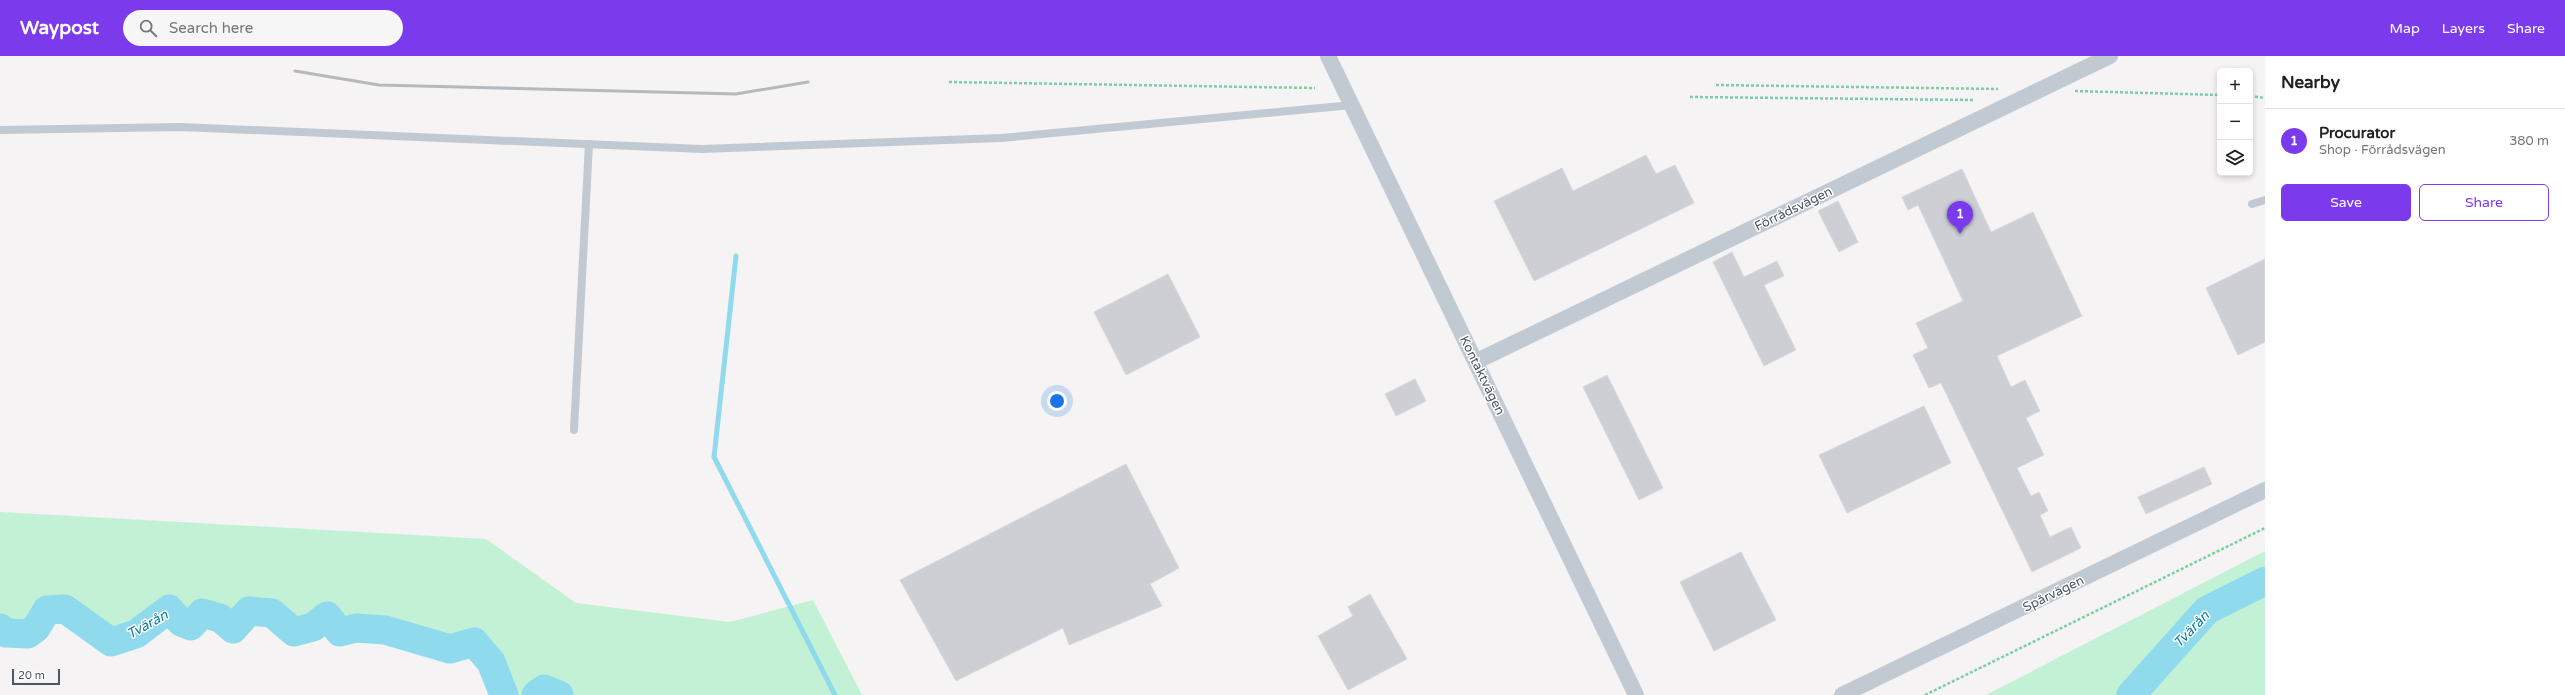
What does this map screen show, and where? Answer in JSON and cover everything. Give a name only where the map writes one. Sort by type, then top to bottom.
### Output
[{"type":"street","name":"Kontaktvägen","points":[[1328,56],[1477,361],[1636,695]]},
{"type":"street","name":"Förrådsvägen","points":[[1477,361],[2110,56]]},
{"type":"street","name":"Spårvägen","points":[[1842,695],[2265,490]]},
{"type":"lane","points":[[0,130],[181,127],[702,148],[1001,138],[1352,105]]},
{"type":"lane","points":[[574,430],[589,144]]},
{"type":"lane","points":[[2252,204],[2265,200]]},
{"type":"path","points":[[949,82],[1315,88]]},
{"type":"path","points":[[1716,85],[1998,89]]},
{"type":"path","points":[[2072,91],[2217,95]]},
{"type":"path","points":[[2253,96],[2265,98]]},
{"type":"path","points":[[1690,97],[1975,100]]},
{"type":"path","points":[[1926,695],[2265,528]]},
{"type":"green space","points":[[0,512],[486,539],[576,603],[730,622],[813,600],[862,695],[559,695],[544,689],[536,695],[504,695],[491,662],[474,642],[450,649],[385,630],[356,628],[340,632],[327,616],[313,627],[294,632],[272,613],[249,611],[233,629],[220,618],[203,613],[191,626],[181,622],[169,609],[136,634],[111,642],[65,609],[47,610],[36,628],[28,634],[6,633],[0,628]]},
{"type":"green space","points":[[2265,551],[2265,695],[1986,695]]},
{"type":"building","points":[[1646,155],[1656,174],[1675,165],[1694,203],[1534,281],[1494,201],[1562,168],[1573,191]]},
{"type":"building","points":[[1962,169],[1991,232],[2033,212],[2082,316],[1997,356],[2011,387],[2025,380],[2040,411],[2026,418],[2044,455],[2017,468],[2031,496],[2039,492],[2048,511],[2040,515],[2050,537],[2071,527],[2081,548],[2032,572],[1941,383],[1929,388],[1913,355],[1928,348],[1916,323],[1963,301],[1918,205],[1908,210],[1902,197]]},
{"type":"building","points":[[1838,201],[1858,242],[1839,252],[1818,211]]},
{"type":"building","points":[[1732,252],[1744,277],[1777,261],[1784,276],[1764,285],[1796,350],[1764,366],[1713,262]]},
{"type":"building","points":[[2265,259],[2265,342],[2238,355],[2206,288]]},
{"type":"building","points":[[1168,274],[1200,337],[1126,375],[1094,312]]},
{"type":"building","points":[[1607,375],[1663,488],[1639,500],[1583,387]]},
{"type":"building","points":[[1415,379],[1426,401],[1396,416],[1385,394]]},
{"type":"building","points":[[1924,406],[1951,463],[1847,513],[1819,455]]},
{"type":"building","points":[[1126,464],[1179,568],[1150,584],[1162,606],[1069,645],[1063,628],[956,681],[900,580]]},
{"type":"building","points":[[2204,467],[2212,484],[2146,514],[2138,497]]},
{"type":"building","points":[[1741,552],[1776,620],[1714,651],[1680,582]]},
{"type":"building","points":[[1370,594],[1407,659],[1348,690],[1318,636],[1353,616],[1348,607]]},
{"type":"waterway","points":[[736,256],[714,457],[835,695]]},
{"type":"waterway","name":"Tvärån","points":[[2131,695],[2207,610],[2265,581]]},
{"type":"waterway","name":"Tvärån","points":[[0,628],[6,633],[28,634],[36,628],[47,610],[65,609],[111,642],[136,634],[169,609],[181,622],[191,626],[202,613],[220,618],[233,629],[249,611],[272,613],[294,632],[313,627],[327,616],[340,632],[356,628],[385,630],[450,649],[474,642],[491,662],[504,695]]},
{"type":"waterway","name":"Tvärån","points":[[536,695],[544,689],[559,695]]},
{"type":"railway","points":[[295,71],[379,85],[736,94],[808,82]]},
{"type":"place","name":"Procurator","points":[[1960,234]]}]
